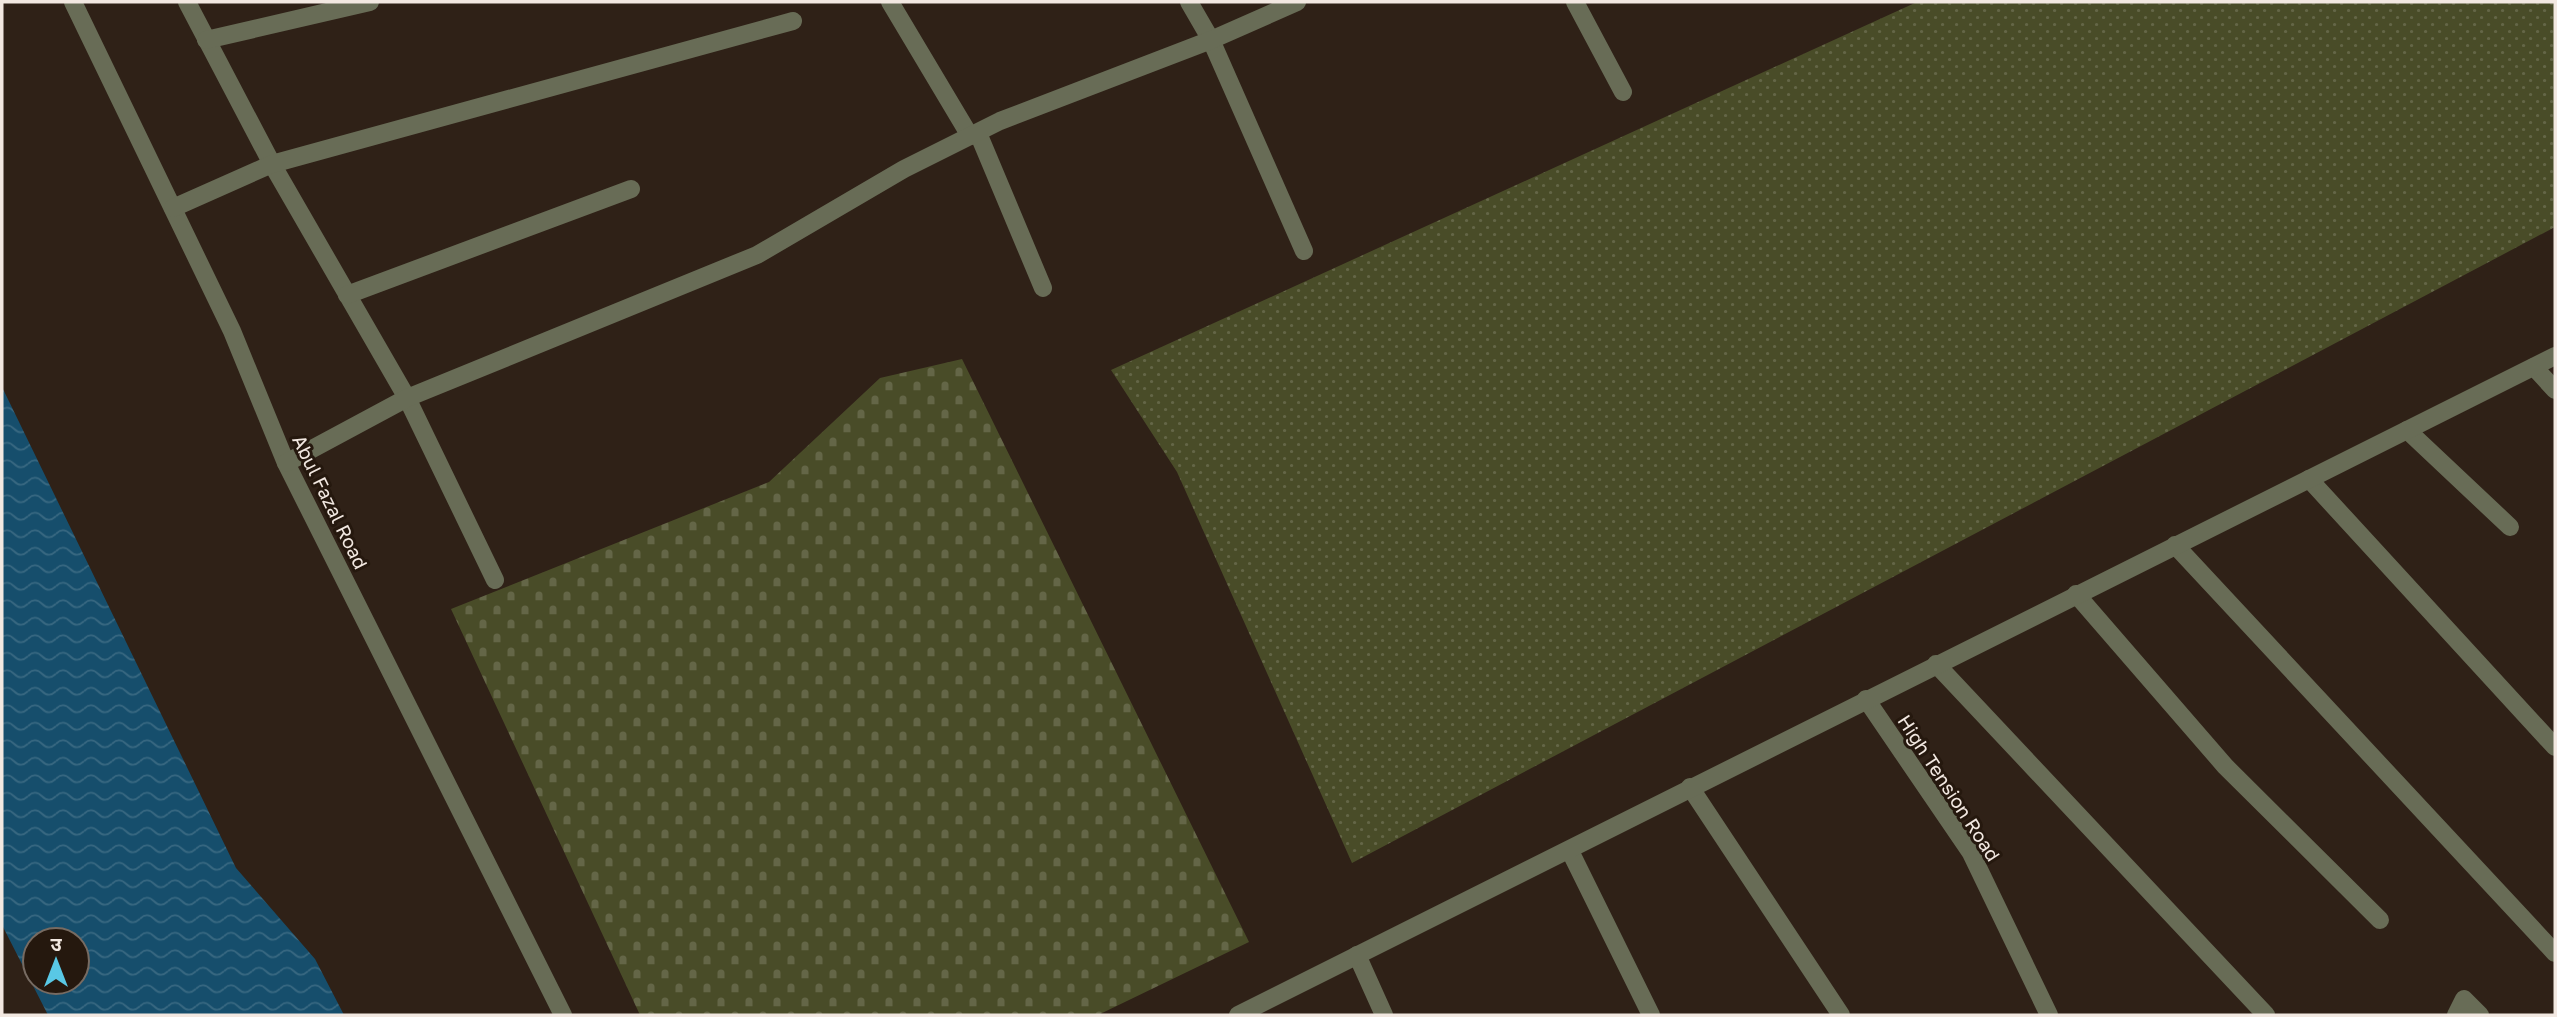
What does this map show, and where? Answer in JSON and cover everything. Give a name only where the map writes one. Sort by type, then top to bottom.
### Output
[{"type":"street","name":"Abul Fazal Road","points":[[73,2],[232,331],[286,463],[563,1015]]},
{"type":"street","points":[[187,2],[271,164],[407,398],[495,580]]},
{"type":"street","points":[[206,40],[370,2]]},
{"type":"street","points":[[890,2],[974,134],[1042,288]]},
{"type":"street","points":[[1189,2],[1211,40],[1304,251]]},
{"type":"street","points":[[286,463],[407,398],[757,254],[904,169],[974,134],[1211,40],[1297,2]]},
{"type":"street","points":[[1575,2],[1623,92]]},
{"type":"street","points":[[173,208],[271,164],[793,21]]},
{"type":"street","points":[[347,295],[631,189]]},
{"type":"street","points":[[1247,1013],[1357,955],[1570,851],[1690,787],[2555,356]]},
{"type":"street","points":[[2534,367],[2555,390]]},
{"type":"street","points":[[2407,430],[2510,527]]},
{"type":"street","points":[[2309,479],[2555,747]]},
{"type":"street","points":[[2175,545],[2555,953]]},
{"type":"street","points":[[2076,594],[2225,765],[2380,920]]},
{"type":"street","points":[[1936,664],[2266,1015]]},
{"type":"street","name":"High Tension Road","points":[[1866,699],[1971,853],[2049,1015]]},
{"type":"street","points":[[1690,787],[1841,1015]]},
{"type":"street","points":[[1570,851],[1651,1015]]},
{"type":"street","points":[[1357,955],[1384,1015]]},
{"type":"street","points":[[2460,1007],[2480,1015]]},
{"type":"green space","points":[[1917,2],[2555,2],[2555,227],[1352,863],[1177,472],[1111,370]]},
{"type":"green space","points":[[962,359],[1249,942],[1098,1015],[640,1015],[451,609],[769,482],[880,378]]},
{"type":"water","points":[[2,387],[236,868],[315,959],[344,1015],[48,1015],[38,996],[91,996],[91,926],[21,926],[21,962],[2,925]]}]
